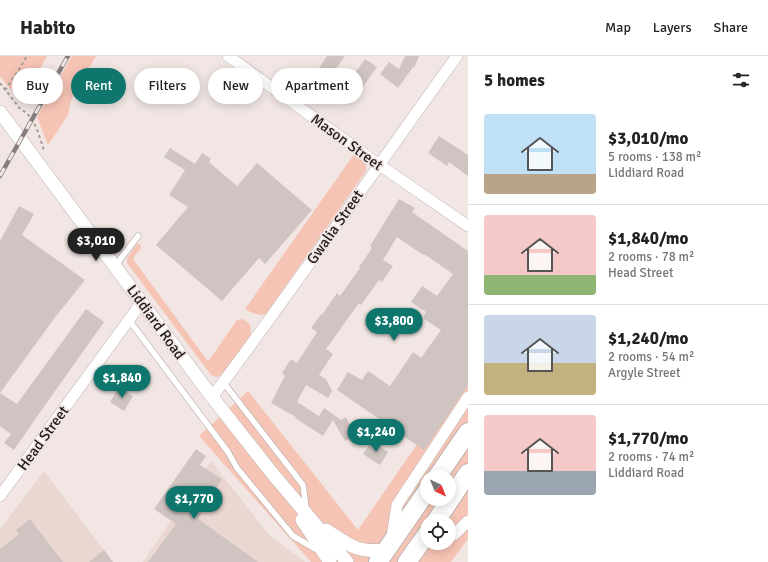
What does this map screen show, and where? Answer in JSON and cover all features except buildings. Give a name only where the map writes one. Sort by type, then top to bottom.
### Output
[{"type":"highway","points":[[442,470],[468,432]]},
{"type":"highway","points":[[441,514],[468,473]]},
{"type":"highway","points":[[385,551],[420,501]]},
{"type":"highway","points":[[407,562],[420,547]]},
{"type":"street","name":"Mason Street","points":[[228,56],[378,164],[468,226]]},
{"type":"street","name":"Gwalia Street","points":[[212,397],[264,328],[378,164],[457,56]]},
{"type":"street","name":"Liddiard Road","points":[[0,112],[212,397],[272,473],[347,562]]},
{"type":"street","name":"Head Street","points":[[0,496],[142,302]]},
{"type":"street","points":[[308,516],[347,544],[359,550],[385,551],[398,505],[468,397]]},
{"type":"street","name":"Liddiard Road","points":[[272,473],[328,559]]},
{"type":"street","points":[[456,534],[468,521]]},
{"type":"lane","points":[[116,267],[138,236]]},
{"type":"lane","points":[[129,320],[228,452],[236,468],[293,536],[317,550],[328,559]]},
{"type":"lane","points":[[223,382],[303,485],[308,516]]},
{"type":"path","points":[[5,90],[27,56]]},
{"type":"shaded area","points":[[0,56],[47,56],[40,68],[12,68],[12,90],[0,77]]},
{"type":"shaded area","points":[[72,56],[96,56],[89,68],[71,68],[71,100],[68,115],[48,145],[37,117],[44,104],[63,104],[63,72]]},
{"type":"shaded area","points":[[357,150],[366,161],[366,171],[266,314],[263,315],[252,313],[245,309]]},
{"type":"shaded area","points":[[137,244],[140,244],[141,248],[133,259],[207,360],[210,359],[237,320],[243,319],[250,324],[251,335],[224,374],[217,377],[211,375],[127,263],[127,258]]},
{"type":"shaded area","points":[[468,370],[468,539],[451,562],[311,562],[199,436],[248,391],[358,530]]},
{"type":"shaded area","points":[[211,461],[270,536],[305,562],[143,562]]},
{"type":"shaded area","points":[[44,471],[113,562],[0,562],[0,529]]},
{"type":"railway","points":[[0,176],[68,56]]}]
